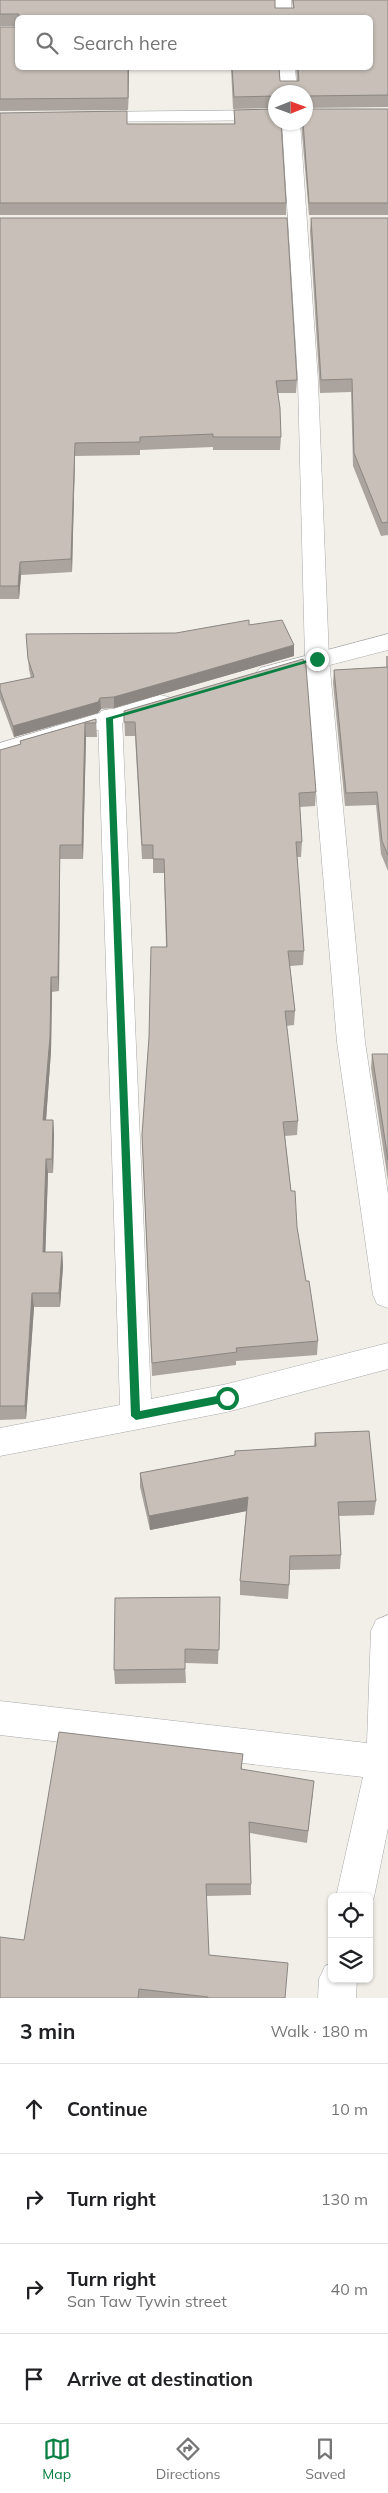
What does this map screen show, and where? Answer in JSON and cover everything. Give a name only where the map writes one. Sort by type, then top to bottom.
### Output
[{"type":"street","points":[[283,0],[284,15]]},
{"type":"street","points":[[287,70],[288,85]]},
{"type":"street","points":[[69,117],[268,115]]},
{"type":"street","points":[[291,130],[308,380],[317,659],[351,1042],[388,1295]]},
{"type":"street","points":[[251,678],[317,659],[388,642]]},
{"type":"street","points":[[0,751],[185,696]]},
{"type":"street","points":[[110,718],[136,1416]]},
{"type":"street","points":[[0,1442],[227,1398],[388,1356]]},
{"type":"street","points":[[356,1893],[386,1763],[388,1630]]},
{"type":"street","points":[[0,1718],[386,1763]]},
{"type":"street","points":[[337,1998],[338,1983]]},
{"type":"building","points":[[0,0],[275,0],[275,8],[294,8],[293,0],[388,0],[388,95],[313,96],[313,85],[268,85],[268,96],[234,97],[232,70],[279,70],[280,81],[299,81],[298,70],[373,70],[373,15],[0,14]]},
{"type":"building","points":[[0,27],[15,27],[15,70],[128,70],[128,98],[0,99]]},
{"type":"building","points":[[268,109],[268,130],[281,130],[286,203],[0,203],[0,113],[127,111],[127,124],[235,124],[234,110]]},
{"type":"building","points":[[313,109],[388,109],[388,203],[309,203],[304,130],[313,130]]},
{"type":"building","points":[[0,218],[287,218],[297,380],[276,381],[280,408],[281,437],[213,437],[213,434],[140,437],[140,442],[75,443],[71,559],[20,562],[18,586],[0,586]]},
{"type":"building","points":[[311,218],[388,218],[388,522],[382,523],[354,453],[352,379],[321,380]]},
{"type":"building","points":[[249,620],[249,625],[282,620],[294,645],[114,697],[100,698],[98,702],[13,726],[0,690],[0,684],[34,677],[28,659],[26,634],[176,633]]},
{"type":"building","points":[[303,659],[306,666],[316,792],[299,793],[302,842],[296,842],[304,951],[288,951],[295,1011],[285,1011],[298,1121],[283,1122],[291,1191],[295,1191],[297,1227],[306,1281],[309,1281],[318,1341],[236,1348],[237,1352],[152,1363],[142,1135],[149,1037],[151,947],[167,947],[164,859],[153,859],[153,845],[142,845],[135,722],[124,722],[124,711]]},
{"type":"building","points":[[388,667],[388,855],[382,841],[377,792],[346,793],[334,670]]},
{"type":"building","points":[[96,719],[96,723],[85,723],[82,845],[60,845],[58,977],[51,977],[50,1037],[43,1120],[53,1120],[52,1159],[46,1159],[43,1252],[62,1252],[59,1293],[32,1293],[25,1406],[0,1406],[0,750],[21,744],[20,741]]},
{"type":"building","points":[[372,1054],[388,1054],[388,1160]]},
{"type":"building","points":[[369,1431],[376,1501],[338,1502],[341,1555],[290,1556],[289,1585],[240,1581],[248,1497],[149,1516],[140,1473],[235,1455],[235,1451],[316,1446],[315,1433]]},
{"type":"building","points":[[220,1597],[219,1650],[185,1649],[185,1669],[114,1670],[115,1598]]},
{"type":"building","points":[[59,1732],[243,1754],[241,1769],[314,1781],[308,1831],[249,1822],[251,1884],[206,1884],[209,1955],[288,1963],[285,1998],[208,1998],[139,1989],[138,1998],[0,1998],[0,1937],[24,1940]]},
{"type":"route","points":[[227,1398],[136,1416],[110,718],[317,659]]}]
